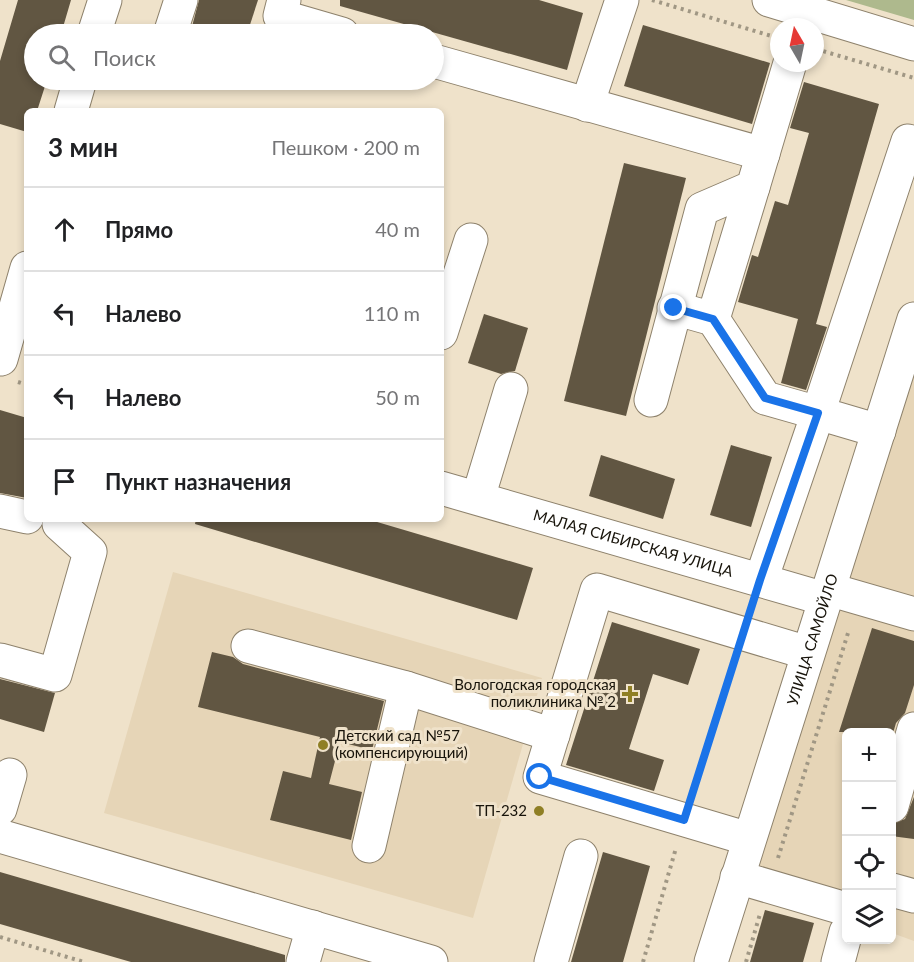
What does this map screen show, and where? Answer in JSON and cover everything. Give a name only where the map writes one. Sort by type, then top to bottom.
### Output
[{"type":"street","points":[[97,24],[105,0]]},
{"type":"street","points":[[174,24],[182,0]]},
{"type":"street","points":[[284,0],[280,16],[308,24]]},
{"type":"street","points":[[587,105],[622,0]]},
{"type":"street","points":[[769,0],[800,18]]},
{"type":"street","points":[[824,24],[914,44]]},
{"type":"street","points":[[444,64],[763,154]]},
{"type":"street","points":[[713,319],[787,72]]},
{"type":"street","points":[[72,108],[77,90]]},
{"type":"street","points":[[760,580],[908,141],[914,143]]},
{"type":"street","points":[[651,400],[702,209],[753,187]]},
{"type":"street","points":[[444,320],[459,252]]},
{"type":"street","points":[[10,362],[24,285]]},
{"type":"street","points":[[674,308],[713,319],[765,398],[879,431]]},
{"type":"street","name":"УЛИЦА САМОЙЛО","points":[[711,962],[914,319]]},
{"type":"street","points":[[478,498],[511,389]]},
{"type":"street","name":"МАЛАЯ СИБИРСКАЯ УЛИЦА","points":[[444,489],[760,580],[914,614]]},
{"type":"street","points":[[0,511],[24,516]]},
{"type":"street","points":[[0,660],[55,675],[90,552],[53,522]]},
{"type":"street","points":[[749,839],[540,777],[597,590],[808,653]]},
{"type":"street","points":[[248,646],[406,688],[553,735]]},
{"type":"street","points":[[369,846],[406,688]]},
{"type":"street","points":[[896,789],[914,729]]},
{"type":"street","points":[[0,809],[10,776]]},
{"type":"street","points":[[0,836],[431,962]]},
{"type":"street","points":[[551,962],[581,856]]},
{"type":"street","points":[[737,877],[842,908]]},
{"type":"street","points":[[896,892],[914,897]]},
{"type":"street","points":[[303,962],[313,927]]},
{"type":"street","points":[[838,962],[843,944]]},
{"type":"path","points":[[652,0],[770,35]]},
{"type":"path","points":[[824,52],[914,78]]},
{"type":"path","points":[[643,962],[684,820],[743,634]]},
{"type":"path","points":[[746,962],[818,734]]},
{"type":"path","points":[[0,937],[84,962]]},
{"type":"shaded area","points":[[914,373],[914,941],[896,934],[896,728],[842,728],[842,892],[759,866]]},
{"type":"shaded area","name":"Детский сад №57 (компенсирующий)","points":[[173,572],[542,678],[473,918],[104,813]]},
{"type":"green space","points":[[846,0],[914,0],[914,20]]},
{"type":"building","points":[[18,0],[71,0],[64,24],[24,24],[24,90],[44,90],[38,108],[24,108],[24,131],[0,124],[0,61]]},
{"type":"building","points":[[199,0],[258,0],[250,24],[193,24]]},
{"type":"building","points":[[340,0],[539,0],[583,13],[567,70],[444,35],[444,24],[404,24],[340,6]]},
{"type":"building","points":[[643,25],[770,63],[752,124],[624,86]]},
{"type":"building","points":[[804,82],[879,104],[816,324],[827,327],[806,390],[781,383],[798,319],[738,302],[752,255],[758,257],[775,201],[788,205],[809,133],[790,128]]},
{"type":"building","points":[[624,163],[686,178],[626,416],[564,401]]},
{"type":"building","points":[[484,314],[528,328],[515,371],[501,374],[468,363]]},
{"type":"building","points":[[0,410],[24,417],[24,497],[0,493]]},
{"type":"building","points":[[731,445],[772,457],[751,527],[710,515]]},
{"type":"building","points":[[601,455],[675,479],[663,519],[589,496]]},
{"type":"building","points":[[195,522],[377,522],[533,568],[517,620],[195,524]]},
{"type":"building","points":[[612,622],[700,649],[688,685],[653,674],[629,749],[664,760],[654,791],[566,765]]},
{"type":"building","points":[[872,628],[914,641],[914,685],[905,713],[895,728],[842,728],[842,732],[839,732]]},
{"type":"building","points":[[212,652],[233,657],[243,664],[384,701],[372,750],[340,742],[329,784],[362,792],[351,840],[270,820],[283,771],[311,778],[320,737],[198,707]]},
{"type":"building","points":[[0,679],[55,693],[44,732],[0,719]]},
{"type":"building","points":[[914,797],[914,839],[896,837],[896,822],[905,819]]},
{"type":"building","points":[[603,852],[650,866],[623,962],[571,962]]},
{"type":"building","points":[[0,872],[285,955],[285,962],[131,962],[0,924]]},
{"type":"building","points":[[765,910],[814,923],[803,962],[750,962]]},
{"type":"place","name":"Вологодская городская поликлиника № 2","points":[[630,694]]},
{"type":"place","name":"Детский сад №57 (компенсирующий)","points":[[323,745]]},
{"type":"place","name":"ТП-232","points":[[539,811]]},
{"type":"route","points":[[540,777],[684,820],[760,580],[818,413],[765,398],[713,319],[674,308]]}]
